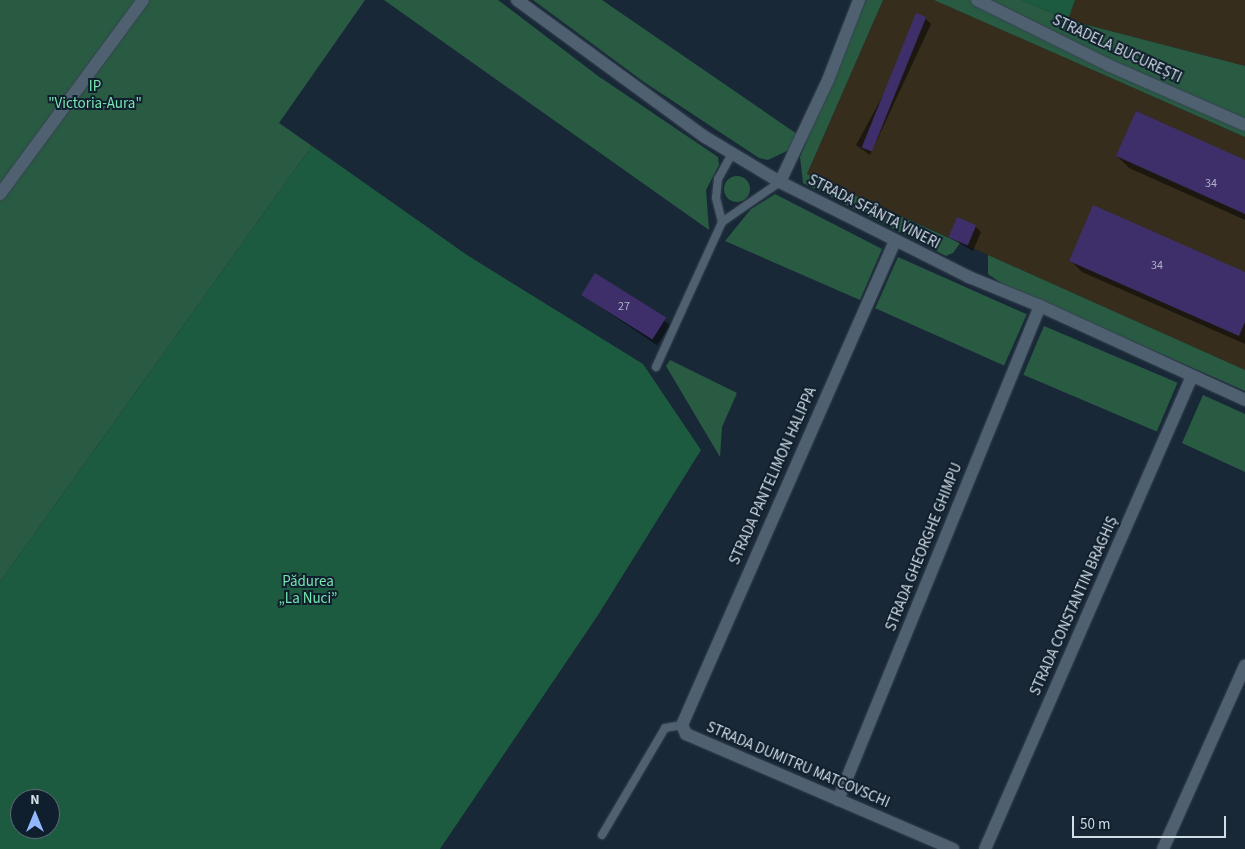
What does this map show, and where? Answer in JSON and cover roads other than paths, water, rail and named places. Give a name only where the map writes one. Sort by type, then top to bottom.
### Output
[{"type":"street","points":[[0,194],[143,0]]},
{"type":"street","name":"STRADA SFÂNTA VINERI","points":[[518,0],[732,154],[780,182],[969,277],[1040,306],[1245,400]]},
{"type":"street","points":[[780,182],[828,80],[860,0]]},
{"type":"street","name":"STRADELA BUCUREȘTI","points":[[977,0],[1110,66],[1245,125]]},
{"type":"street","name":"STRADA PANTELIMON HALIPPA","points":[[682,725],[895,241]]},
{"type":"street","name":"STRADA GHEORGHE GHIMPU","points":[[838,800],[1040,306]]},
{"type":"street","name":"STRADA CONSTANTIN BRAGHIŞ","points":[[985,849],[1192,376]]},
{"type":"street","points":[[1163,849],[1245,666]]},
{"type":"street","name":"STRADA DUMITRU MATCOVSCHI","points":[[682,725],[686,734],[953,849]]},
{"type":"lane","points":[[722,222],[716,198],[718,179],[732,154]]},
{"type":"lane","points":[[656,367],[722,222],[780,182]]},
{"type":"lane","points":[[602,835],[665,728],[682,725]]},
{"type":"park label","name":"IP \"Victoria-Aura\"","points":[[95,94]]},
{"type":"park label","name":"Pădurea „La Nuci”","points":[[308,590]]}]
